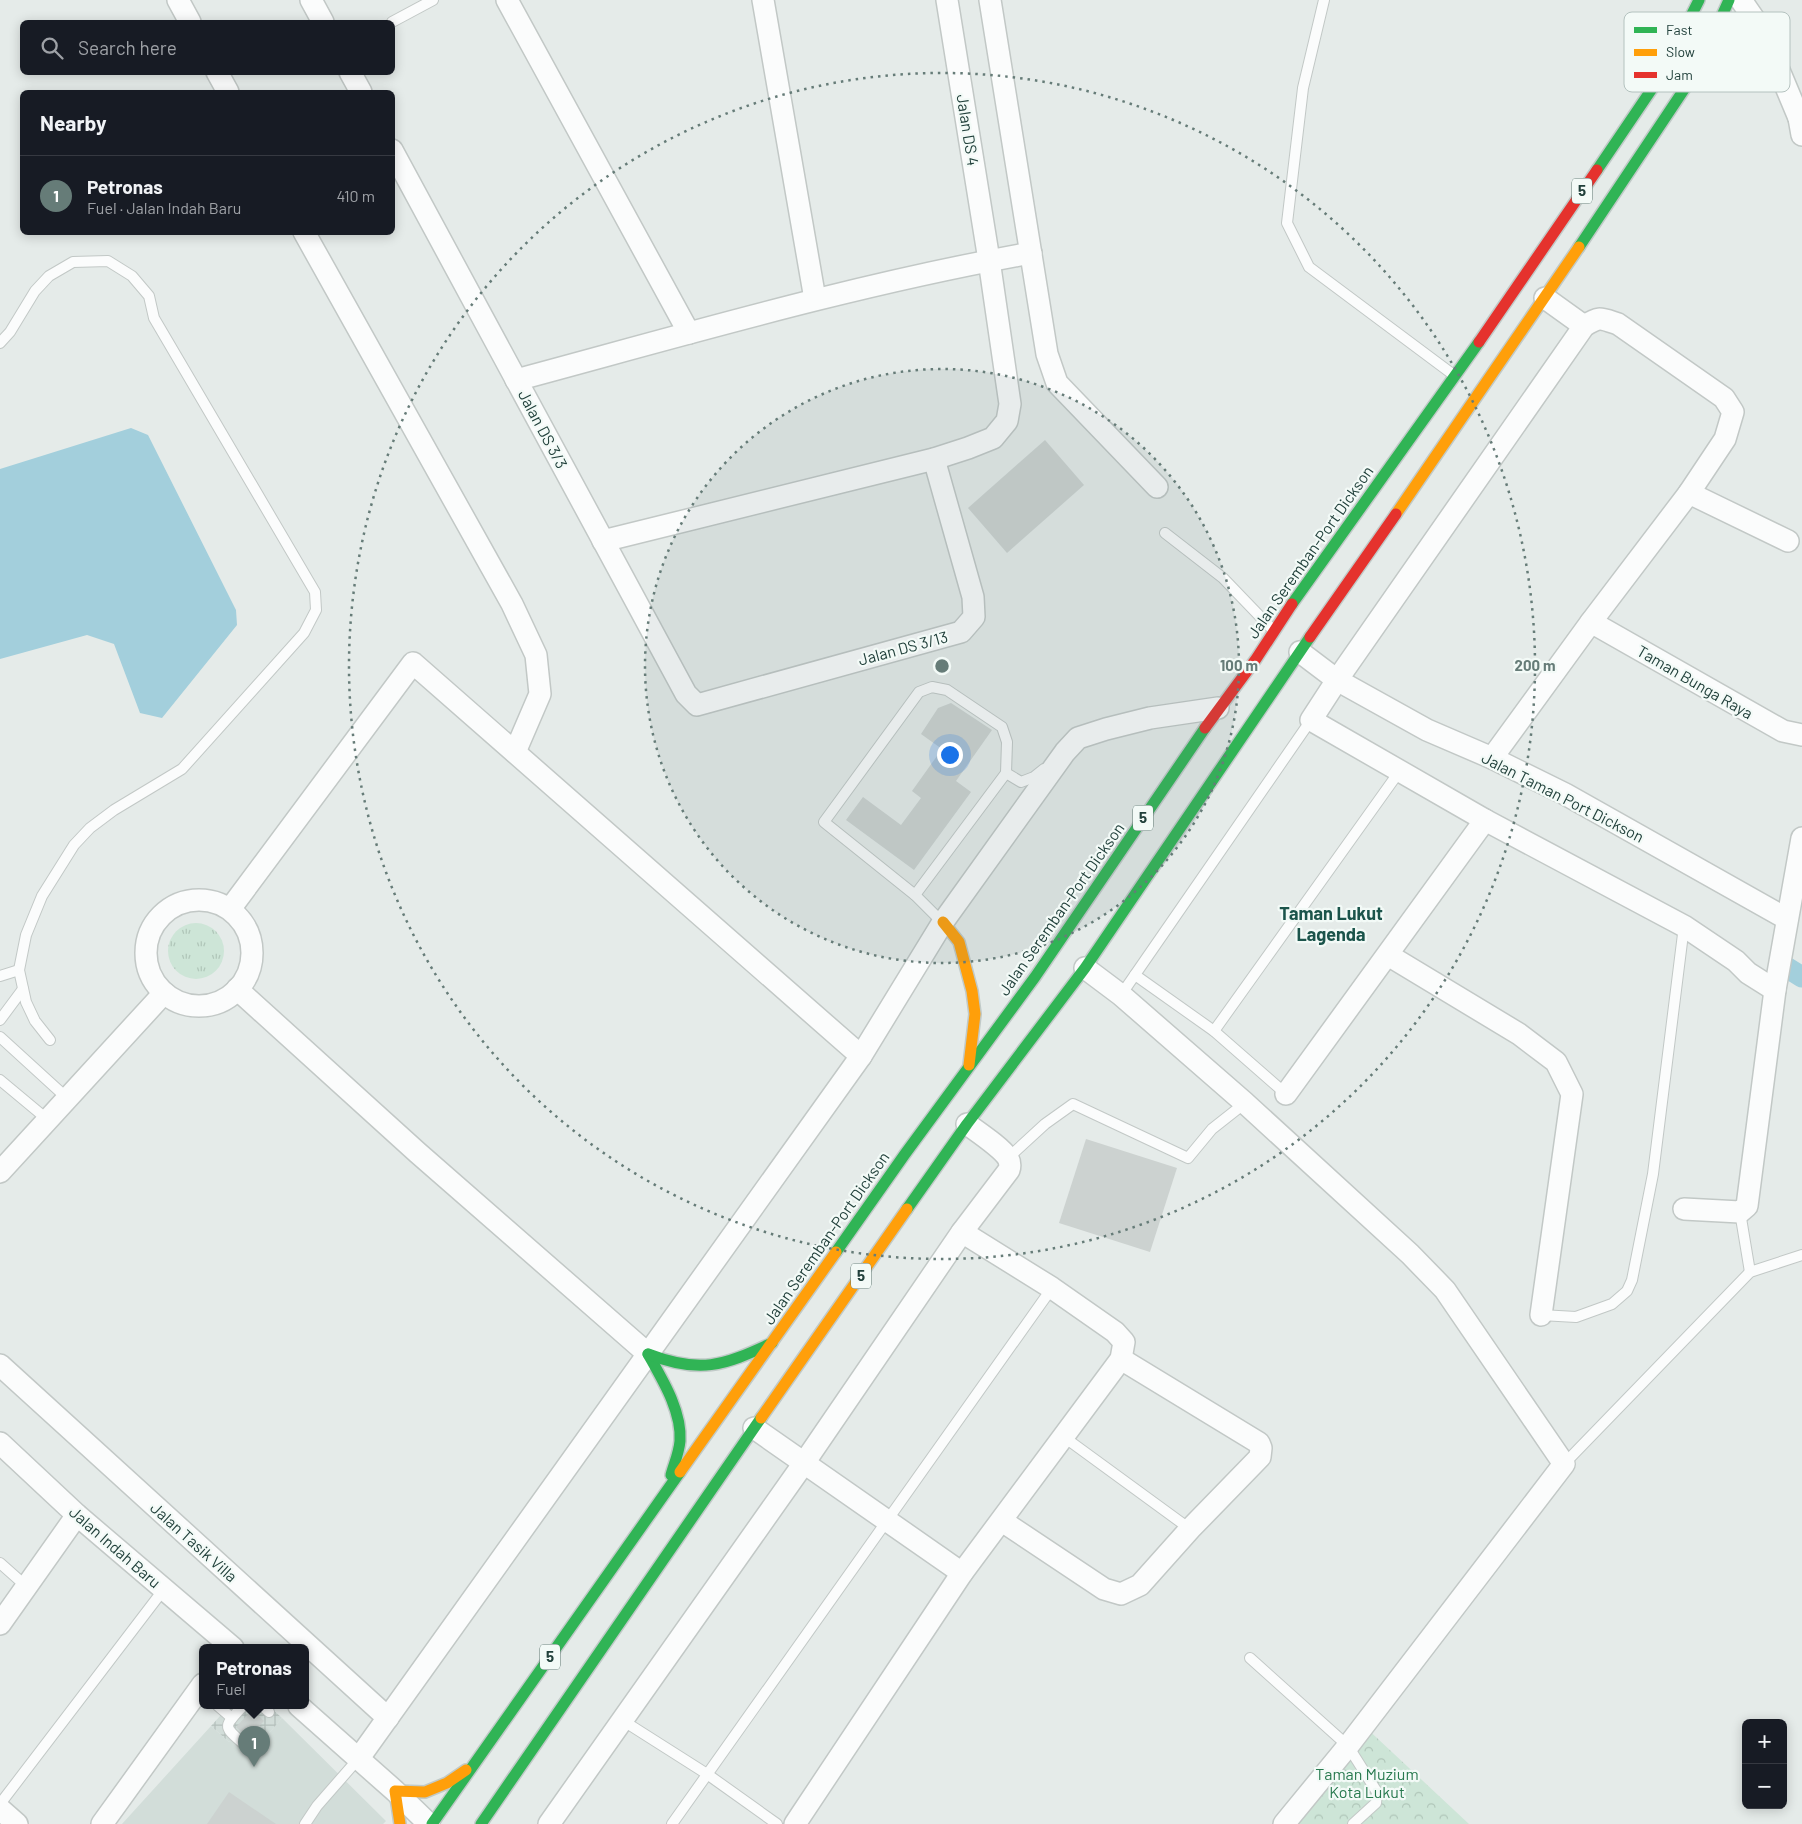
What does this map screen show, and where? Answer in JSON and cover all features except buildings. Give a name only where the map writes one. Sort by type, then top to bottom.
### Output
[{"type":"highway","name":"Jalan Seremban-Port Dickson","points":[[1693,12],[1699,0]]},
{"type":"highway","name":"5","points":[[1724,12],[1729,0]]},
{"type":"highway","name":"Jalan Seremban-Port Dickson","points":[[430,1824],[905,1154],[1035,977],[1218,708],[1256,659],[1292,604],[1456,376],[1650,92]]},
{"type":"highway","name":"5","points":[[478,1820],[493,1808],[747,1425],[967,1124],[1078,964],[1288,645],[1545,298],[1682,92]]},
{"type":"highway","points":[[1256,659],[1288,645],[1287,613],[1292,604]]},
{"type":"highway","points":[[942,922],[959,942],[972,991],[975,1014],[969,1069]]},
{"type":"highway","points":[[1069,928],[1071,948]]},
{"type":"highway","points":[[1035,977],[1052,972]]},
{"type":"highway","points":[[648,1354],[689,1366],[716,1364],[744,1356],[772,1343]]},
{"type":"highway","points":[[648,1354],[668,1394],[677,1419],[680,1440],[667,1491]]},
{"type":"highway","points":[[744,1400],[746,1380]]},
{"type":"highway","points":[[698,1447],[715,1439]]},
{"type":"highway","points":[[400,1824],[395,1791],[424,1792],[447,1783],[473,1765]]},
{"type":"street","points":[[178,0],[189,20]]},
{"type":"street","points":[[311,0],[322,20]]},
{"type":"street","points":[[507,0],[689,333]]},
{"type":"street","points":[[763,0],[815,300]]},
{"type":"street","name":"Jalan DS 4","points":[[603,541],[934,459],[993,438],[1007,422],[1010,404],[947,0]]},
{"type":"street","points":[[990,0],[1047,354],[1057,383],[1157,487]]},
{"type":"street","points":[[1741,0],[1749,12]]},
{"type":"street","points":[[219,75],[227,90]]},
{"type":"street","points":[[352,75],[360,90]]},
{"type":"street","points":[[1788,92],[1801,123]]},
{"type":"street","name":"Jalan DS 3/3","points":[[395,156],[686,694],[697,705]]},
{"type":"street","points":[[306,235],[512,604],[536,655],[540,694],[515,752]]},
{"type":"street","points":[[516,380],[815,300],[989,260],[1031,253]]},
{"type":"street","points":[[1545,298],[1584,326]]},
{"type":"street","points":[[1492,758],[1688,493],[1725,439],[1733,412],[1724,398],[1618,324],[1601,318],[1595,319],[1584,326],[1311,720],[1485,820],[1684,926],[1736,961],[1748,973],[1775,990]]},
{"type":"street","name":"Jalan DS 3/13","points":[[697,705],[961,632],[974,617],[974,597],[934,459]]},
{"type":"street","points":[[1688,493],[1788,541]]},
{"type":"street","name":"Taman Bunga Raya","points":[[1591,622],[1783,731],[1802,735]]},
{"type":"street","name":"Jalan Taman Port Dickson","points":[[1288,645],[1337,680],[1426,730],[1492,758],[1565,794],[1786,924]]},
{"type":"street","points":[[230,909],[414,663],[861,1056]]},
{"type":"street","points":[[359,1758],[861,1056],[942,922],[1065,752],[1078,738],[1106,729],[1150,718],[1218,708]]},
{"type":"street","points":[[1286,1094],[1485,820]]},
{"type":"street","points":[[1684,1209],[1740,1212],[1747,1206],[1775,990],[1802,838]]},
{"type":"street","points":[[196,900],[213,902],[230,909],[242,922],[250,939],[252,956],[247,974],[237,990],[224,999],[209,1004],[193,1006],[178,1002],[164,994],[153,980],[146,963],[146,945],[152,928],[163,914],[178,904],[196,900]]},
{"type":"street","points":[[1388,955],[1519,1034],[1556,1062],[1572,1094],[1541,1315]]},
{"type":"street","points":[[1078,964],[1121,995],[1245,1103],[1410,1254],[1445,1290],[1564,1464],[1348,1746],[1284,1824]]},
{"type":"street","points":[[237,990],[410,1146],[648,1354]]},
{"type":"street","points":[[0,1172],[164,994]]},
{"type":"street","points":[[549,1824],[804,1463],[962,1232],[1009,1170],[1008,1158],[967,1124]]},
{"type":"street","points":[[795,1824],[962,1573],[1121,1359],[1124,1342],[1115,1332],[1052,1288],[962,1232]]},
{"type":"street","points":[[1002,1521],[1104,1588],[1121,1594],[1140,1585],[1190,1529],[1260,1457],[1261,1448],[1259,1443],[1121,1359]]},
{"type":"street","name":"Jalan Tasik Villa","points":[[0,1365],[307,1644]]},
{"type":"street","points":[[747,1425],[962,1573]]},
{"type":"street","name":"Jalan Indah Baru","points":[[0,1443],[77,1515],[228,1644]]},
{"type":"street","points":[[0,1624],[77,1515]]},
{"type":"street","name":"Jalan Tasik Villa","points":[[309,1646],[388,1718]]},
{"type":"street","points":[[102,1824],[199,1692]]},
{"type":"street","points":[[302,1709],[430,1824]]},
{"type":"street","points":[[0,1809],[17,1824]]},
{"type":"lane","points":[[395,20],[433,0]]},
{"type":"lane","points":[[1324,0],[1303,88],[1287,223],[1309,267],[1456,376]]},
{"type":"lane","points":[[0,343],[10,332],[35,291],[49,276],[73,262],[108,262],[132,276],[149,296],[154,318],[315,592],[316,610],[304,633],[182,770],[114,810],[90,828],[74,845],[42,896],[26,935],[19,970],[26,1002],[35,1021],[50,1040]]},
{"type":"lane","points":[[1165,533],[1223,578],[1274,631]]},
{"type":"lane","points":[[915,895],[1006,773],[1007,742],[1002,727],[947,690],[932,687],[919,692],[824,822],[915,895],[942,922]]},
{"type":"lane","points":[[1121,995],[1311,720]]},
{"type":"lane","points":[[1006,773],[1021,782],[1034,777],[1065,752]]},
{"type":"lane","points":[[1214,1030],[1399,772]]},
{"type":"lane","points":[[1541,1315],[1576,1317],[1612,1304],[1628,1291],[1632,1280],[1653,1174],[1684,926]]},
{"type":"lane","points":[[0,976],[19,970]]},
{"type":"lane","points":[[1135,975],[1214,1030],[1286,1094]]},
{"type":"lane","points":[[0,1020],[23,989]]},
{"type":"lane","points":[[0,1037],[68,1100]]},
{"type":"lane","points":[[0,1080],[48,1120]]},
{"type":"lane","points":[[1008,1158],[1045,1124],[1073,1104],[1188,1158],[1212,1129],[1245,1103]]},
{"type":"lane","points":[[1740,1212],[1750,1272]]},
{"type":"lane","points":[[1564,1464],[1750,1272],[1802,1255]]},
{"type":"lane","points":[[672,1824],[1052,1288]]},
{"type":"lane","points":[[1064,1436],[1190,1529]]},
{"type":"lane","points":[[0,1564],[26,1587]]},
{"type":"lane","points":[[0,1804],[164,1589]]},
{"type":"lane","points":[[1250,1658],[1348,1746],[1377,1792],[1376,1803],[1353,1824]]},
{"type":"lane","points":[[222,1709],[232,1718]]},
{"type":"lane","points":[[240,1709],[228,1722],[229,1730],[247,1747]]},
{"type":"lane","points":[[622,1720],[707,1774],[777,1824]]},
{"type":"lane","points":[[305,1824],[317,1806],[359,1758]]},
{"type":"shaded area","points":[[226,1709],[272,1709],[282,1718],[249,1757],[232,1740],[229,1742],[211,1726]]},
{"type":"shaded area","points":[[282,1718],[386,1821],[383,1824],[122,1824],[211,1726],[229,1742],[232,1740],[249,1757]]},
{"type":"green space","points":[[196,923],[207,925],[216,931],[222,940],[224,951],[222,962],[216,971],[207,977],[196,979],[185,977],[176,971],[170,962],[168,951],[170,940],[176,931],[185,925]]},
{"type":"green space","name":"Taman Muzium Kota Lukut","points":[[1362,1724],[1469,1824],[1281,1824]]},
{"type":"water","points":[[131,428],[148,435],[236,610],[237,625],[162,718],[140,713],[114,644],[87,635],[0,659],[0,469]]},
{"type":"waterway","points":[[1786,967],[1802,977]]},
{"type":"traffic: fast","points":[[1693,12],[1699,0]]},
{"type":"traffic: fast","points":[[1724,12],[1729,0]]},
{"type":"traffic: fast","points":[[1597,170],[1650,92]]},
{"type":"traffic: fast","points":[[1579,247],[1682,92]]},
{"type":"traffic: fast","points":[[1292,604],[1479,342]]},
{"type":"traffic: fast","points":[[907,1209],[967,1124],[1085,968],[1310,637]]},
{"type":"traffic: fast","points":[[836,1252],[905,1154],[1035,977],[1205,728]]},
{"type":"traffic: fast","points":[[648,1354],[682,1364],[711,1365],[739,1357],[772,1343]]},
{"type":"traffic: fast","points":[[648,1354],[670,1396],[678,1418],[680,1441],[671,1475]]},
{"type":"traffic: fast","points":[[481,1824],[761,1418]]},
{"type":"traffic: fast","points":[[432,1824],[680,1472]]},
{"type":"traffic: slow","points":[[1396,514],[1579,247]]},
{"type":"traffic: slow","points":[[943,922],[959,942],[972,991],[975,1014],[969,1065]]},
{"type":"traffic: slow","points":[[761,1418],[907,1209]]},
{"type":"traffic: slow","points":[[680,1472],[836,1252]]},
{"type":"traffic: slow","points":[[400,1824],[395,1791],[425,1792],[447,1783],[466,1770]]},
{"type":"traffic: jam","points":[[1479,342],[1597,170]]},
{"type":"traffic: jam","points":[[1310,637],[1396,514]]},
{"type":"traffic: jam","points":[[1205,728],[1256,659],[1292,604]]},
{"type":"place","name":"Petronas","points":[[254,1767]]},
{"type":"district","name":"Taman Lukut Lagenda","points":[[1331,924]]}]
